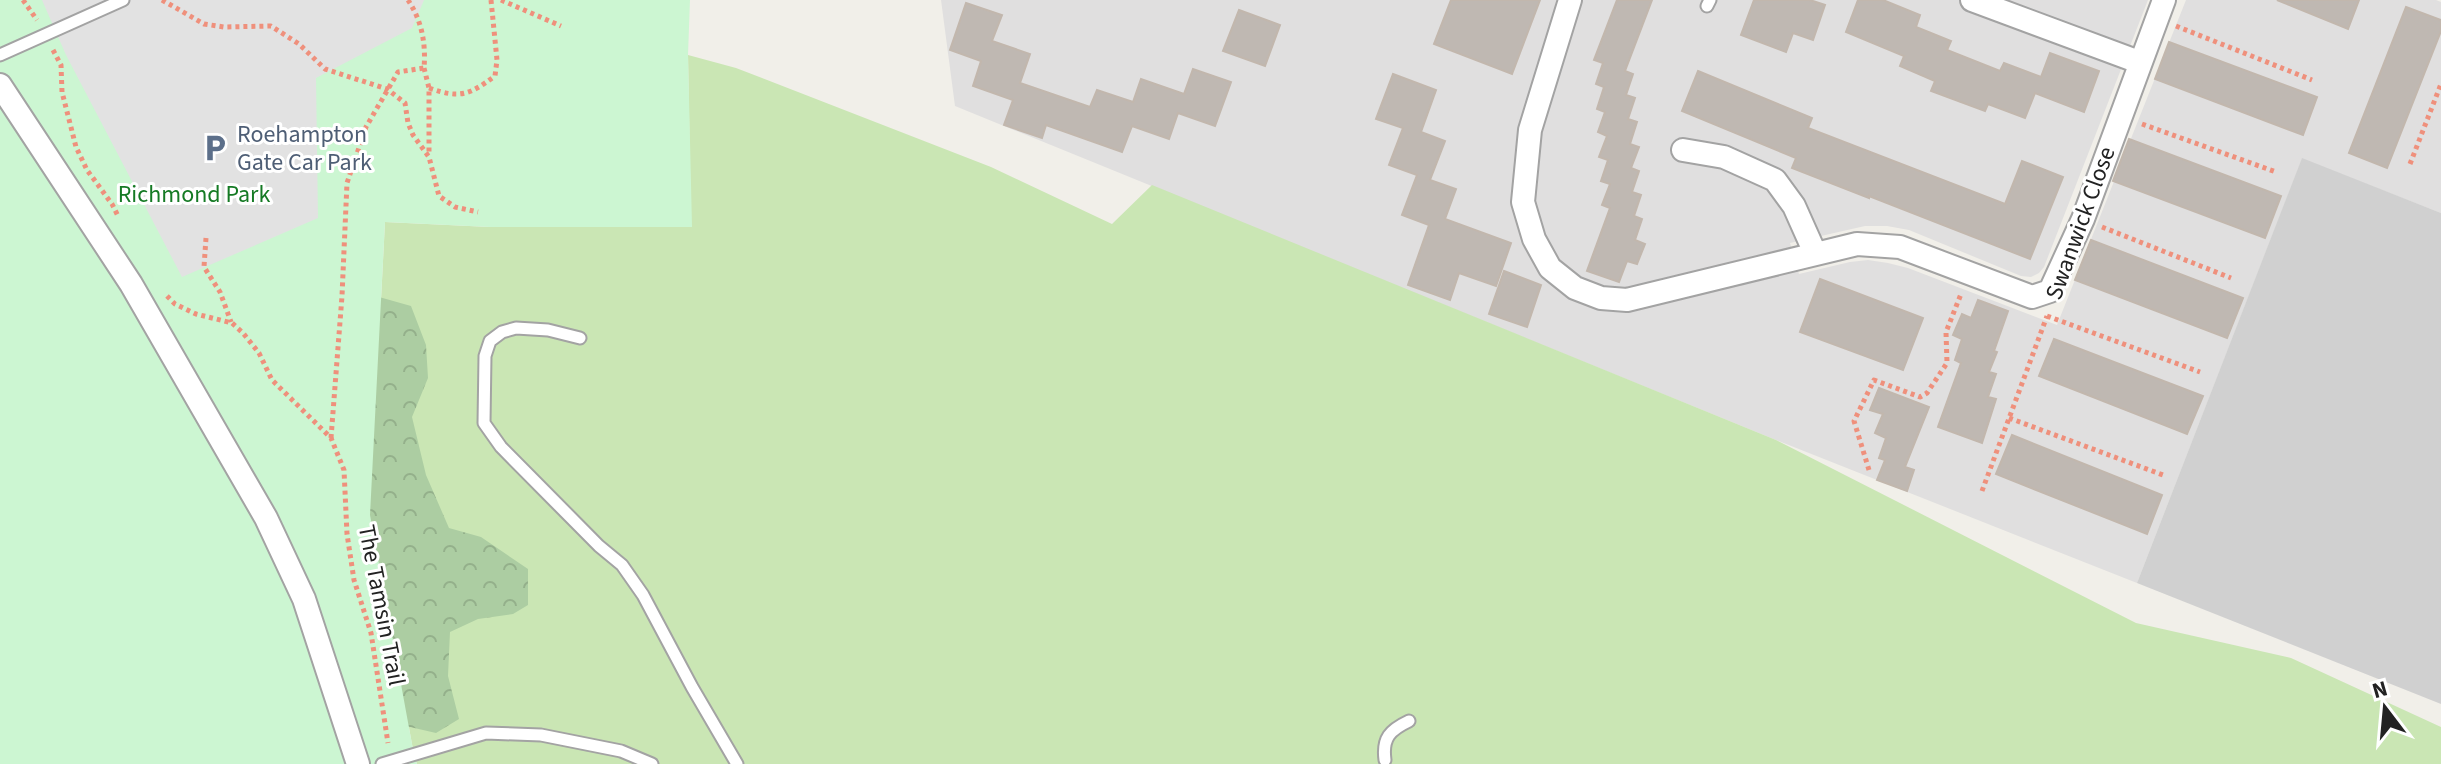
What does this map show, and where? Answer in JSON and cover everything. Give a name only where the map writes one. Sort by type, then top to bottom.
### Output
[{"type":"street","points":[[1570,0],[1530,130],[1523,202],[1534,239],[1550,268],[1575,288],[1601,298],[1627,300],[1857,244],[1900,247],[2032,297],[2050,291]]},
{"type":"street","points":[[1972,0],[2139,62]]},
{"type":"street","name":"Swanwick Close","points":[[2050,291],[2083,219],[2160,9]]},
{"type":"street","points":[[0,85],[131,284],[266,518],[304,599],[358,764]]},
{"type":"street","points":[[1683,150],[1724,157],[1775,180],[1794,206],[1815,253]]},
{"type":"lane","points":[[0,55],[123,0]]},
{"type":"lane","points":[[580,338],[548,330],[516,328],[502,332],[490,341],[485,356],[484,423],[501,447],[599,546],[622,565],[643,595],[737,764]]},
{"type":"lane","points":[[1385,760],[1384,742],[1388,735],[1409,721]]},
{"type":"lane","points":[[386,763],[486,733],[541,735],[621,751],[652,764]]},
{"type":"path","points":[[23,0],[61,65],[62,92],[76,147],[87,170],[112,204],[122,226]]},
{"type":"path","points":[[162,0],[204,24],[224,27],[271,26],[299,44],[325,69],[387,89],[405,103],[413,135],[429,157]]},
{"type":"path","points":[[408,0],[426,48],[424,68],[429,88],[429,157],[439,196],[455,207],[478,212]]},
{"type":"path","points":[[429,88],[450,95],[474,91],[495,76],[497,60],[491,0]]},
{"type":"path","points":[[501,0],[561,26]]},
{"type":"path","points":[[2160,9],[2312,80]]},
{"type":"path","points":[[331,438],[347,183],[366,127],[398,72],[424,68]]},
{"type":"path","points":[[2410,164],[2441,84]]},
{"type":"path","points":[[2120,117],[2276,172]]},
{"type":"path","points":[[2083,219],[2231,278]]},
{"type":"path","points":[[206,238],[204,267],[220,292],[232,323]]},
{"type":"path","points":[[1869,470],[1854,421],[1874,380],[1920,397],[1927,393],[1947,363],[1946,332],[1969,274]]},
{"type":"path","name":"Swanwick Close","points":[[1982,491],[2047,316],[2050,291]]},
{"type":"path","points":[[165,294],[175,304],[196,314],[232,323]]},
{"type":"path","points":[[2047,316],[2200,372]]},
{"type":"path","name":"The Tamsin Trail","points":[[232,323],[259,353],[272,380],[331,438],[344,470],[347,534],[354,580],[371,633],[386,763]]},
{"type":"path","points":[[2009,418],[2163,475]]},
{"type":"shaded area","name":"Roehampton Gate Car Park","points":[[42,0],[424,0],[412,28],[316,78],[318,218],[182,277],[66,55]]},
{"type":"shaded area","points":[[941,0],[2148,0],[2044,267],[2039,273],[2031,277],[2021,276],[1909,230],[1887,226],[1865,226],[1790,243],[1799,274],[1850,262],[1868,260],[1888,263],[2057,325],[2186,0],[2436,0],[2441,2],[2441,213],[2302,159],[2137,583],[1776,440],[955,106]]},
{"type":"shaded area","points":[[2302,158],[2441,213],[2441,704],[2137,583]]},
{"type":"green space","name":"Richmond Park","points":[[0,0],[690,0],[688,55],[692,227],[490,227],[385,222],[370,515],[417,764],[0,764]]},
{"type":"green space","points":[[688,55],[736,68],[991,167],[1112,224],[1152,185],[1776,440],[2136,623],[2291,658],[2441,727],[2441,764],[417,764],[370,515],[385,222],[490,227],[691,227]]},
{"type":"green space","points":[[372,295],[411,306],[426,345],[428,378],[412,417],[426,475],[449,528],[481,537],[528,569],[528,605],[513,614],[478,619],[450,632],[448,676],[459,719],[436,733],[397,724],[365,556]]},
{"type":"building","points":[[1451,0],[1540,0],[1512,74],[1434,44]]},
{"type":"building","points":[[1617,0],[1652,0],[1625,71],[1633,74],[1626,95],[1635,98],[1628,119],[1637,122],[1630,144],[1639,147],[1631,168],[1639,171],[1632,192],[1641,195],[1634,216],[1642,219],[1635,240],[1645,244],[1637,264],[1627,261],[1619,282],[1587,271],[1610,208],[1602,205],[1610,184],[1601,181],[1608,160],[1599,157],[1607,136],[1598,132],[1605,112],[1597,109],[1604,87],[1596,84],[1603,63],[1594,60]]},
{"type":"building","points":[[1754,0],[1810,0],[1825,5],[1813,40],[1793,33],[1786,52],[1741,35]]},
{"type":"building","points":[[1858,0],[1883,0],[1920,15],[1916,27],[1951,41],[1947,50],[2000,71],[2004,63],[2041,77],[2050,53],[2099,71],[2084,112],[2035,93],[2025,118],[1988,104],[1985,111],[1931,91],[1935,81],[1900,66],[1904,56],[1846,32]]},
{"type":"building","points":[[2277,0],[2359,0],[2348,29]]},
{"type":"building","points":[[966,3],[1002,15],[992,41],[1030,54],[1020,83],[1090,107],[1097,90],[1133,102],[1141,79],[1184,94],[1193,69],[1231,82],[1215,126],[1178,113],[1169,139],[1132,126],[1122,152],[1046,125],[1042,138],[1004,125],[1013,100],[973,86],[981,61],[950,50]]},
{"type":"building","points":[[2406,7],[2441,20],[2441,31],[2387,168],[2349,153]]},
{"type":"building","points":[[1239,10],[1280,25],[1265,66],[1223,51]]},
{"type":"building","points":[[2169,42],[2317,97],[2303,135],[2155,79]]},
{"type":"building","points":[[1698,71],[1812,118],[1808,128],[2005,204],[2022,161],[2063,177],[2030,259],[1792,168],[1796,158],[1682,111]]},
{"type":"building","points":[[1393,74],[1436,90],[1421,132],[1445,141],[1430,180],[1456,189],[1445,219],[1511,243],[1496,286],[1459,273],[1450,300],[1408,285],[1429,225],[1402,215],[1417,175],[1389,165],[1403,128],[1376,119]]},
{"type":"building","points":[[2129,139],[2281,196],[2265,238],[2113,181]]},
{"type":"building","points":[[2091,240],[2243,298],[2227,338],[2075,280]]},
{"type":"building","points":[[1504,271],[1541,285],[1527,327],[1489,314]]},
{"type":"building","points":[[1820,279],[1923,318],[1903,370],[1800,332]]},
{"type":"building","points":[[1978,300],[2008,311],[1989,372],[1996,374],[1988,397],[1996,399],[1982,443],[1938,427],[1961,363],[1955,360],[1962,339],[1953,335],[1962,314],[1971,318]]},
{"type":"building","points":[[2054,339],[2203,396],[2187,434],[2039,376]]},
{"type":"building","points":[[1879,388],[1929,407],[1905,467],[1914,470],[1907,491],[1877,480],[1885,460],[1879,458],[1886,438],[1875,433],[1883,414],[1870,410]]},
{"type":"building","points":[[2012,435],[2162,495],[2147,534],[1996,474]]},
{"type":"place","name":"Roehampton Gate Car Park","points":[[215,148]]}]
